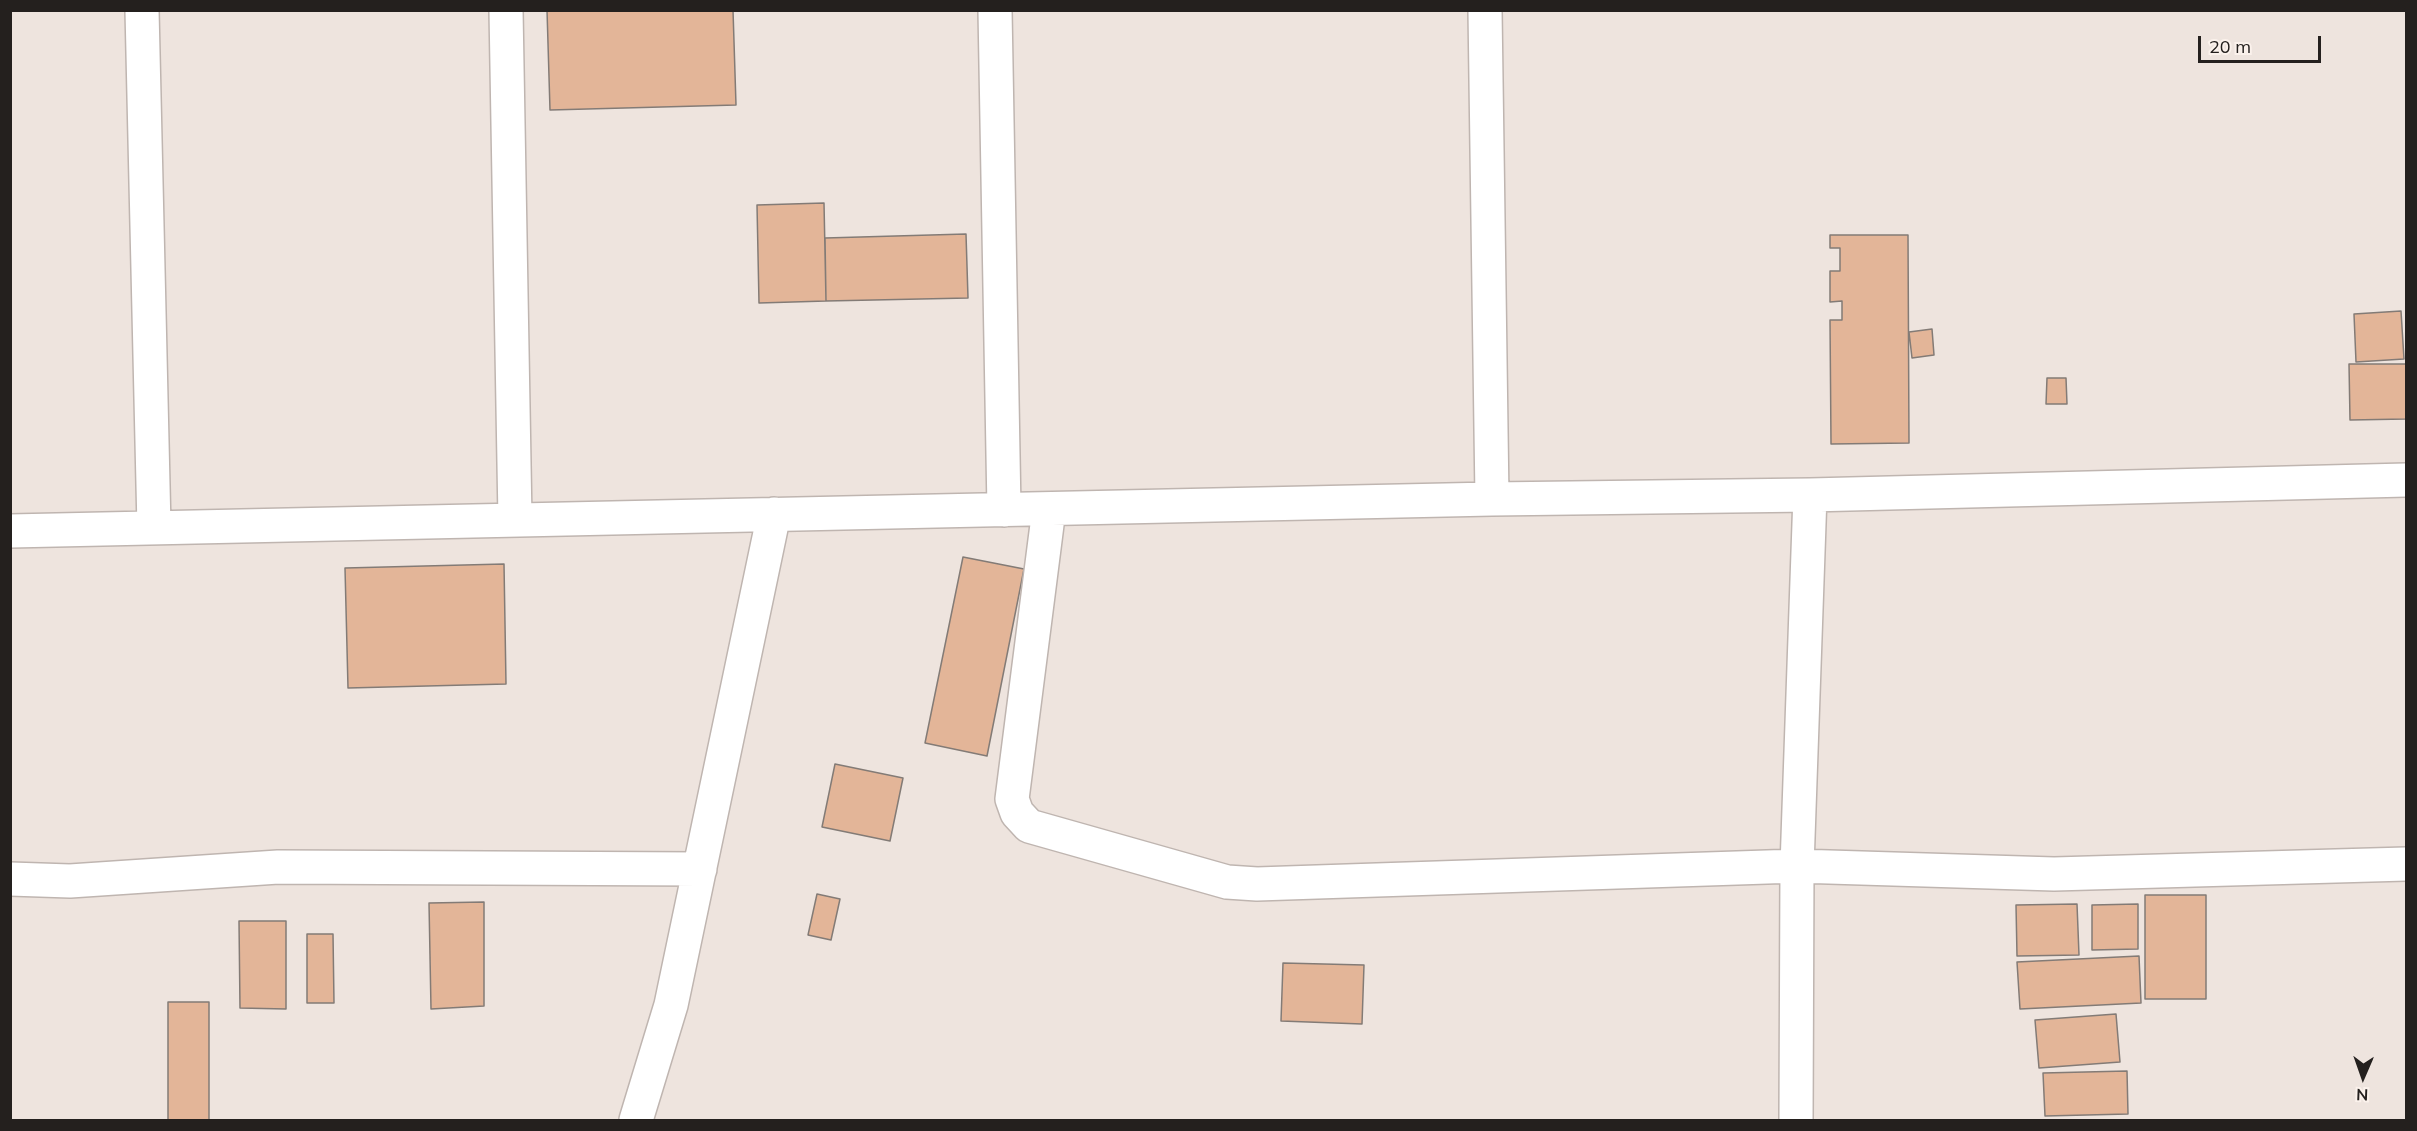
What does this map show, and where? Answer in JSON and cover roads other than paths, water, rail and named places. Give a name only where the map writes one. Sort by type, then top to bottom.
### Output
[{"type":"street","points":[[142,10],[154,528]]},
{"type":"street","points":[[506,10],[515,520]]},
{"type":"street","points":[[995,10],[1004,510]]},
{"type":"street","points":[[1485,10],[1492,499]]},
{"type":"street","points":[[10,531],[1492,499],[1810,495],[2406,480]]},
{"type":"street","points":[[1796,1120],[1797,866],[1810,495]]},
{"type":"street","points":[[1049,509],[1012,799],[1017,813],[1029,826],[1227,882],[1257,884],[1797,866],[2054,874],[2406,864]]},
{"type":"street","points":[[636,1120],[671,1005],[774,514]]},
{"type":"street","points":[[10,879],[70,881],[278,867],[700,869]]}]
